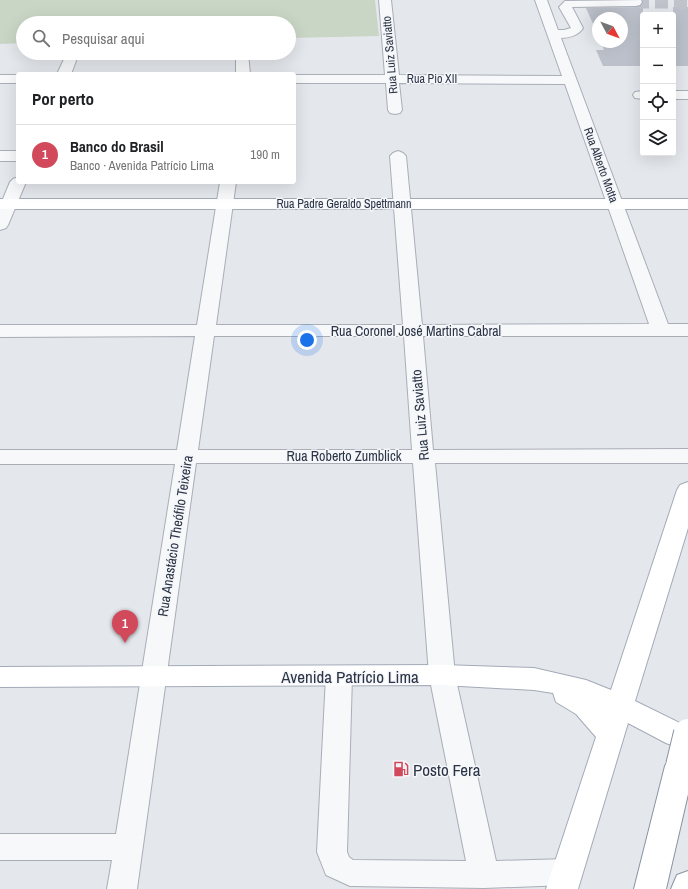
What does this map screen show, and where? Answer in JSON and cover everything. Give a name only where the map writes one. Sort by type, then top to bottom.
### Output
[{"type":"main road","name":"Rua Padre Geraldo Spettmann","points":[[4,204],[688,204]]},
{"type":"main road","points":[[564,880],[688,490]]},
{"type":"main road","name":"Avenida Patrício Lima","points":[[0,677],[442,675],[534,679],[586,691],[619,705],[676,735],[684,753]]},
{"type":"main road","points":[[534,679],[588,706],[597,715],[610,736]]},
{"type":"main road","points":[[650,889],[688,733]]},
{"type":"main road","points":[[687,889],[688,885]]},
{"type":"street","name":"Rua Luiz Saviatto","points":[[386,0],[395,110]]},
{"type":"street","name":"Rua Alberto Motta","points":[[541,0],[661,330]]},
{"type":"street","points":[[554,34],[570,33],[576,30],[577,28],[565,7],[569,4],[632,2]]},
{"type":"street","points":[[65,72],[70,60]]},
{"type":"street","points":[[242,60],[243,72]]},
{"type":"street","points":[[0,79],[16,79]]},
{"type":"street","name":"Rua Pio XII","points":[[296,79],[570,80]]},
{"type":"street","points":[[676,95],[688,95]]},
{"type":"street","points":[[0,156],[16,156]]},
{"type":"street","name":"Rua Luiz Saviatto","points":[[398,156],[442,675],[484,875]]},
{"type":"street","points":[[0,225],[4,204],[17,184]]},
{"type":"street","name":"Rua Anastácio Theófilo Teixeira","points":[[122,889],[228,184]]},
{"type":"street","name":"Rua Coronel José Martins Cabral","points":[[0,331],[688,330]]},
{"type":"street","name":"Rua Roberto Zumblick","points":[[0,457],[688,456]]},
{"type":"street","points":[[339,676],[332,852],[337,866],[350,873],[484,875],[564,880]]},
{"type":"street","points":[[0,847],[129,847]]},
{"type":"green space","points":[[0,0],[375,0],[379,36],[296,38],[296,16],[16,16],[16,43],[0,44]]},
{"type":"building","points":[[643,7],[643,12],[640,12],[640,66],[603,66],[596,50],[604,50],[603,48],[628,48],[628,12],[592,12],[592,22],[586,8]]},
{"type":"building","points":[[673,7],[688,7],[688,66],[676,66],[676,12],[673,12]]},
{"type":"tunnel","points":[[636,2],[688,2]]},
{"type":"place","name":"Banco do Brasil","points":[[125,643]]},
{"type":"place","name":"Posto Fera","points":[[401,769]]}]
